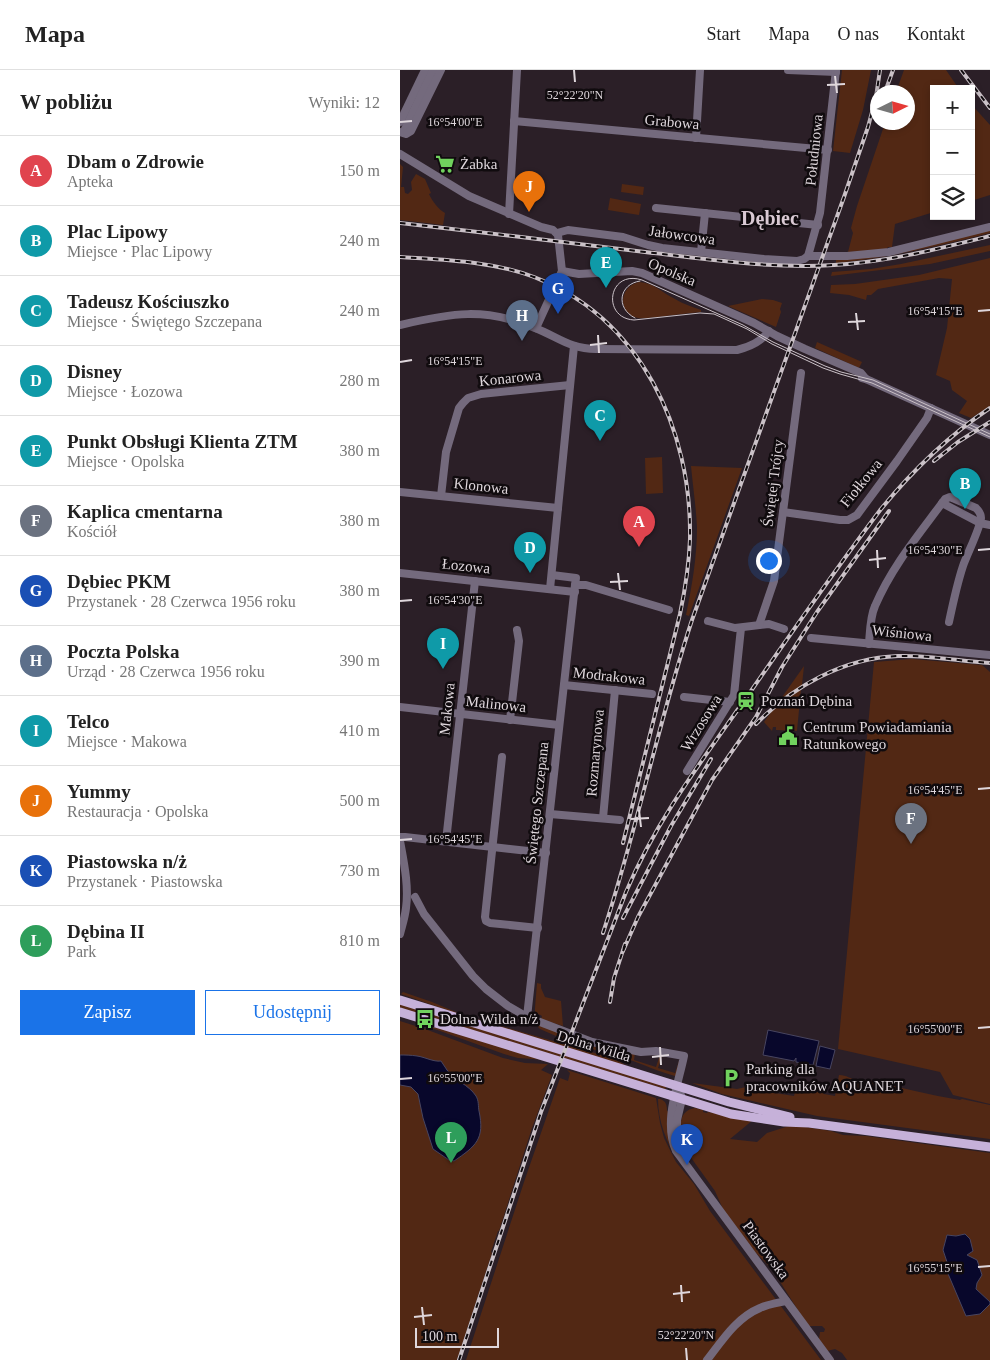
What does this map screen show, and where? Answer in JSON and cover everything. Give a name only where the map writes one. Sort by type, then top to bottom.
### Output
[{"type":"main road","name":"Dolna Wilda","points":[[400,1000],[677,1086],[809,1124]]},
{"type":"main road","name":"Dolna Wilda","points":[[400,1012],[737,1115],[990,1147]]},
{"type":"street","points":[[402,128],[425,70]]},
{"type":"street","points":[[402,128],[433,70]]},
{"type":"street","points":[[402,128],[406,134],[411,131],[441,70]]},
{"type":"street","points":[[509,214],[517,70]]},
{"type":"street","points":[[696,138],[700,70]]},
{"type":"street","points":[[788,70],[836,71]]},
{"type":"street","name":"Południowa","points":[[808,257],[820,213],[836,71]]},
{"type":"street","name":"Grabowa","points":[[514,120],[828,150]]},
{"type":"street","points":[[400,154],[469,196],[541,227],[553,230],[557,234],[562,271],[536,328]]},
{"type":"street","points":[[656,208],[818,225]]},
{"type":"street","points":[[701,252],[705,213]]},
{"type":"street","name":"Jałowcowa","points":[[557,234],[567,230],[623,237],[655,247],[797,261],[808,257],[872,254],[907,248],[990,227]]},
{"type":"street","name":"Opolska","points":[[562,271],[579,274],[634,271],[642,273],[754,323],[837,363],[854,375],[990,436]]},
{"type":"street","points":[[400,325],[446,315],[478,313],[502,317],[536,328],[574,346],[596,349],[732,351],[740,350],[753,344],[764,338],[769,331]]},
{"type":"street","points":[[550,589],[574,346]]},
{"type":"street","name":"Świętej Trójcy","points":[[759,626],[774,581],[801,373]]},
{"type":"street","name":"Konarowa","points":[[441,496],[447,446],[459,408],[465,400],[478,394],[570,385]]},
{"type":"street","name":"Fiołkowa","points":[[783,512],[840,520],[852,519],[897,461],[927,418],[931,408]]},
{"type":"street","name":"Klonowa","points":[[400,492],[558,508]]},
{"type":"street","points":[[869,644],[875,606],[901,558],[945,499],[950,497],[976,508],[981,515],[980,523],[963,566],[949,622]]},
{"type":"street","points":[[942,503],[980,523],[990,525]]},
{"type":"street","name":"Łozowa","points":[[400,573],[550,589],[575,588],[586,585],[669,610]]},
{"type":"street","points":[[552,575],[576,578],[575,588]]},
{"type":"street","name":"Makowa","points":[[446,841],[475,581]]},
{"type":"street","name":"Świętego Szczepana","points":[[527,1017],[575,588]]},
{"type":"street","points":[[708,622],[732,628],[769,624],[784,629]]},
{"type":"street","name":"Wrzosowa","points":[[687,771],[735,692],[741,628]]},
{"type":"street","points":[[510,720],[519,641],[518,630]]},
{"type":"street","name":"Wiśniowa","points":[[811,638],[990,655]]},
{"type":"street","name":"Modrakowa","points":[[564,685],[652,694]]},
{"type":"street","name":"Rozmarynowa","points":[[603,818],[615,690]]},
{"type":"street","points":[[684,697],[730,702]]},
{"type":"street","name":"Malinowa","points":[[400,707],[559,725]]},
{"type":"street","points":[[502,757],[485,919],[490,923],[538,928]]},
{"type":"street","points":[[550,814],[620,820]]},
{"type":"street","points":[[400,837],[405,836],[546,853]]},
{"type":"street","points":[[400,842],[406,906],[400,934]]},
{"type":"street","points":[[415,897],[424,914],[476,980],[500,1001],[527,1017]]},
{"type":"street","name":"Piastowska","points":[[527,1017],[607,1046],[641,1052],[656,1051],[684,1056],[677,1086],[678,1098],[671,1132],[675,1148],[830,1360]]},
{"type":"street","points":[[707,1360],[734,1326],[750,1313],[762,1307],[786,1301]]},
{"type":"shaded area","points":[[842,70],[871,70],[863,110],[850,153],[833,151]]},
{"type":"shaded area","points":[[904,70],[946,70],[956,85],[930,85],[930,213],[895,224],[892,247],[888,247],[886,250],[848,252],[853,233],[851,228],[857,206],[883,130],[915,130],[915,85],[899,85]]},
{"type":"shaded area","points":[[975,108],[990,125],[990,195],[975,200]]},
{"type":"shaded area","points":[[400,164],[403,167],[401,187],[404,187],[405,193],[408,194],[412,190],[411,182],[416,174],[425,179],[432,200],[445,213],[443,225],[400,220]]},
{"type":"shaded area","points":[[622,184],[644,187],[643,195],[621,192]]},
{"type":"shaded area","points":[[610,198],[641,204],[639,215],[608,210]]},
{"type":"shaded area","points":[[990,229],[990,233],[933,247],[894,255],[836,263],[836,260]]},
{"type":"shaded area","points":[[990,245],[990,251],[930,264],[831,276],[832,272],[871,269],[901,264]]},
{"type":"shaded area","points":[[990,258],[990,406],[971,418],[959,413],[967,401],[952,390],[950,381],[936,375],[947,328],[952,279],[939,278],[878,289],[871,295],[867,295],[866,300],[849,295],[830,293],[831,285],[855,284],[919,275]]},
{"type":"shaded area","points":[[639,282],[654,286],[670,297],[701,310],[701,312],[643,318],[631,316],[624,306],[624,295],[627,289]]},
{"type":"shaded area","points":[[762,299],[782,303],[776,327],[728,306]]},
{"type":"shaded area","points":[[817,342],[862,362],[859,368],[815,348]]},
{"type":"shaded area","points":[[662,457],[663,493],[646,494],[645,458]]},
{"type":"shaded area","points":[[691,466],[742,468],[689,616],[686,615],[694,571],[697,527]]},
{"type":"shaded area","points":[[912,659],[982,665],[990,672],[990,1104],[953,1095],[940,1072],[838,1049],[874,662]]},
{"type":"shaded area","points":[[804,666],[802,685],[780,700]]},
{"type":"shaded area","points":[[801,689],[797,731],[776,730],[776,727],[773,727],[772,731],[764,722],[774,708]]},
{"type":"shaded area","points":[[537,983],[541,984],[545,997],[561,1001],[563,1026],[541,1019],[542,1016],[535,1012]]},
{"type":"shaded area","points":[[403,992],[463,1015],[619,1060],[626,1065],[613,1063],[452,1012],[401,994]]},
{"type":"shaded area","points":[[400,1003],[666,1086],[666,1088],[400,1008]]},
{"type":"shaded area","points":[[400,1021],[503,1058],[525,1063],[548,1064],[541,1070],[552,1075],[532,1128],[457,1360],[400,1360]]},
{"type":"shaded area","points":[[539,1025],[629,1052],[627,1057],[593,1050],[540,1029]]},
{"type":"shaded area","points":[[429,1027],[444,1029],[547,1060],[518,1058]]},
{"type":"shaded area","points":[[768,1030],[819,1041],[813,1065],[796,1062],[796,1058],[794,1061],[763,1055]]},
{"type":"shaded area","points":[[820,1046],[835,1050],[830,1069],[816,1066]]},
{"type":"shaded area","points":[[631,1053],[635,1053],[634,1060],[656,1067],[660,1055],[662,1056],[658,1068],[675,1073],[680,1058],[677,1075],[675,1076],[627,1059]]},
{"type":"shaded area","points":[[400,1055],[441,1061],[450,1074],[476,1096],[481,1121],[480,1135],[468,1151],[454,1161],[449,1160],[433,1149],[418,1094],[411,1087],[400,1085]]},
{"type":"shaded area","points":[[567,1070],[656,1098],[664,1138],[676,1162],[694,1184],[710,1211],[821,1360],[466,1360],[560,1078],[568,1081],[570,1073]]},
{"type":"shaded area","points":[[839,1075],[990,1105],[990,1139],[817,1116],[722,1094],[692,1083],[737,1089],[747,1085],[756,1086],[756,1090],[794,1096],[796,1088],[820,1092],[821,1089],[824,1094],[835,1096]]},
{"type":"shaded area","points":[[658,1099],[665,1102],[667,1111],[670,1112],[674,1153],[677,1161],[664,1132]]},
{"type":"shaded area","points":[[695,1108],[707,1113],[715,1112],[753,1120],[730,1139],[757,1142],[767,1133],[792,1125],[831,1131],[843,1135],[866,1136],[990,1153],[990,1302],[976,1289],[977,1283],[967,1255],[965,1234],[947,1235],[943,1250],[947,1262],[980,1314],[990,1304],[990,1360],[847,1360],[842,1353],[835,1349],[827,1351],[819,1339],[820,1332],[824,1332],[825,1329],[822,1326],[808,1326],[772,1269],[751,1248],[723,1209],[715,1191],[687,1152],[687,1141],[680,1139],[681,1124],[683,1115]]},
{"type":"shaded area","points":[[965,1234],[970,1239],[973,1251],[967,1255],[977,1260],[982,1275],[976,1289],[990,1302],[980,1314],[966,1316],[946,1269],[947,1262],[943,1250],[947,1235]]},
{"type":"tram line","points":[[990,434],[873,380],[825,366],[773,342],[743,325],[642,280],[631,278],[622,281],[616,287],[613,295],[613,304],[623,317],[634,320],[700,313],[714,314],[823,368],[872,383],[990,437]]},
{"type":"tram line","points":[[635,318],[624,308],[622,297],[628,287],[640,281]]},
{"type":"railway","points":[[603,933],[692,620],[868,127],[876,97],[880,70]]},
{"type":"railway","points":[[888,85],[893,70]]},
{"type":"railway","points":[[961,70],[990,108]]},
{"type":"railway","points":[[400,223],[716,260],[786,266],[834,265],[873,261],[932,250],[990,236]]},
{"type":"railway","points":[[400,257],[485,264],[534,277],[572,296],[604,320],[631,349],[653,383],[670,419],[682,458],[688,498],[690,539],[688,568],[680,614],[623,843]]},
{"type":"railway","points":[[459,1360],[541,1112],[638,865],[666,815],[696,768],[829,579],[881,509],[932,454],[990,408]]},
{"type":"railway","points":[[934,461],[958,442],[990,422]]},
{"type":"railway","points":[[623,951],[638,917],[712,780],[756,717],[782,667],[817,612],[889,511]]},
{"type":"railway","points":[[756,724],[803,686],[839,668],[858,662],[878,658],[910,656],[990,663]]},
{"type":"railway","points":[[623,918],[671,826],[711,759]]},
{"type":"railway","points":[[610,1002],[614,978],[625,944]]},
{"type":"place","name":"Żabka","points":[[445,164]]},
{"type":"place","name":"Yummy","points":[[529,212]]},
{"type":"place","name":"Punkt Obsługi Klienta ZTM","points":[[606,288]]},
{"type":"place","name":"Dębiec PKM","points":[[558,314]]},
{"type":"place","name":"Poczta Polska","points":[[522,341]]},
{"type":"place","name":"Tadeusz Kościuszko","points":[[600,441]]},
{"type":"place","name":"Plac Lipowy","points":[[965,509]]},
{"type":"place","name":"Dbam o Zdrowie","points":[[639,547]]},
{"type":"place","name":"Disney","points":[[530,573]]},
{"type":"place","name":"Telco","points":[[443,669]]},
{"type":"place","name":"Poznań Dębina","points":[[746,701]]},
{"type":"place","name":"Centrum Powiadamiania Ratunkowego","points":[[788,736]]},
{"type":"place","name":"Kaplica cmentarna","points":[[911,844]]},
{"type":"place","name":"Dolna Wilda n/ż","points":[[425,1019]]},
{"type":"place","name":"Parking dla pracowników AQUANET","points":[[731,1078]]},
{"type":"place","name":"Dębina II","points":[[451,1163]]},
{"type":"place","name":"Piastowska n/ż","points":[[687,1165]]},
{"type":"district","name":"Dębiec","points":[[770,218]]}]
